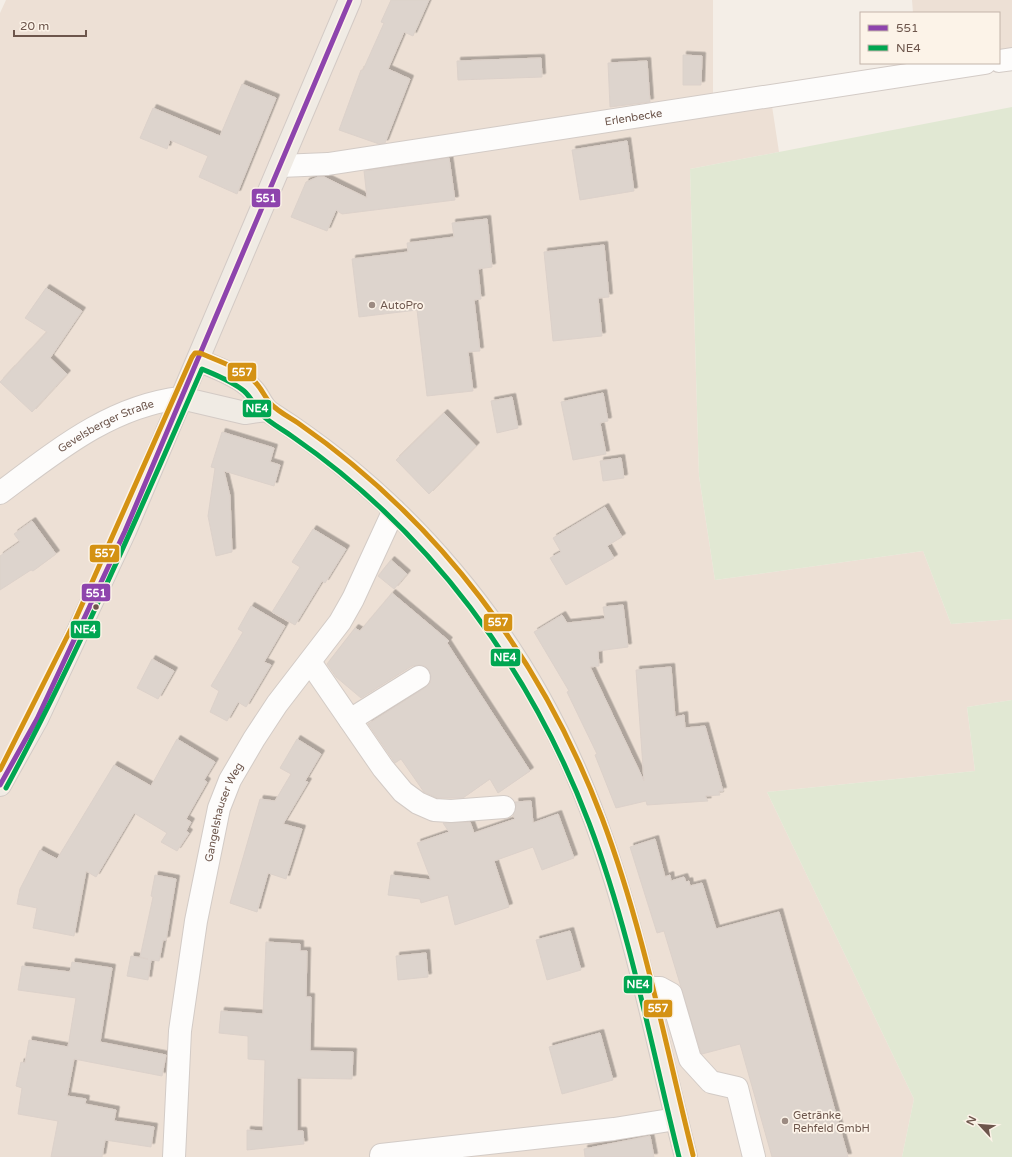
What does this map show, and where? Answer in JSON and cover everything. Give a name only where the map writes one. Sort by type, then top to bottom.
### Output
[{"type":"main road","points":[[0,785],[37,719],[92,603],[198,360],[350,0]]},
{"type":"main road","points":[[198,360],[248,385],[255,392],[266,410],[321,447],[394,510],[432,547],[465,587],[509,648],[544,706],[578,777],[608,857],[645,988],[686,1157]]},
{"type":"main road","points":[[181,398],[245,413],[266,410]]},
{"type":"street","points":[[1000,61],[1012,59]]},
{"type":"street","name":"Erlenbecke","points":[[280,166],[328,164],[978,64]]},
{"type":"street","name":"Gevelsberger Straße","points":[[0,493],[64,446],[108,419],[161,400],[181,398]]},
{"type":"street","name":"Gangelshauser Weg","points":[[174,1157],[180,1031],[196,921],[220,808],[230,780],[254,739],[277,704],[340,622],[354,599],[394,510]]},
{"type":"street","points":[[310,662],[383,768],[403,792],[418,803],[434,810],[451,811],[504,807]]},
{"type":"street","points":[[350,720],[419,677]]},
{"type":"street","points":[[645,988],[660,988],[671,994],[690,1059],[711,1082],[736,1088],[754,1157]]},
{"type":"street","points":[[381,1155],[614,1128],[676,1119]]},
{"type":"shaded area","points":[[6,0],[713,0],[713,114],[772,106],[779,152],[690,169],[699,476],[715,580],[923,551],[951,624],[1012,619],[1012,700],[967,707],[975,771],[767,792],[914,1099],[902,1157],[0,1157],[0,13]]},
{"type":"shaded area","points":[[912,0],[1012,0],[1012,51],[1000,53],[1000,12],[913,12]]},
{"type":"green space","points":[[1012,107],[1012,619],[951,624],[923,551],[715,580],[699,476],[690,169]]},
{"type":"green space","points":[[1012,700],[1012,1157],[902,1157],[914,1099],[767,792],[975,771],[967,707]]},
{"type":"building","points":[[391,0],[429,0],[413,36],[404,32],[388,69],[410,79],[385,143],[379,144],[339,130],[361,70],[363,70],[384,23],[381,22]]},
{"type":"building","points":[[683,55],[702,56],[701,85],[683,85]]},
{"type":"building","points":[[541,58],[542,77],[458,80],[457,61]]},
{"type":"building","points":[[647,61],[650,102],[610,107],[608,63]]},
{"type":"building","points":[[242,84],[276,98],[237,194],[199,177],[208,156],[170,140],[167,149],[140,138],[153,108],[220,136]]},
{"type":"building","points":[[627,141],[634,191],[580,200],[572,150]]},
{"type":"building","points":[[449,158],[455,200],[342,214],[336,210],[327,231],[291,217],[306,182],[318,177],[324,177],[367,198],[364,171]]},
{"type":"building","points":[[487,219],[492,267],[478,269],[481,299],[474,300],[480,351],[468,352],[473,391],[427,396],[417,310],[359,317],[352,259],[408,252],[407,243],[454,237],[452,223]]},
{"type":"building","points":[[604,245],[609,297],[598,298],[602,336],[553,341],[544,252]]},
{"type":"building","points":[[46,288],[82,311],[50,358],[67,374],[32,412],[0,382],[47,332],[25,318]]},
{"type":"building","points":[[603,393],[608,421],[600,423],[606,454],[573,460],[561,402]]},
{"type":"building","points":[[512,397],[518,428],[497,433],[491,401]]},
{"type":"building","points":[[444,413],[476,446],[429,494],[396,460]]},
{"type":"building","points":[[222,432],[274,448],[270,462],[280,465],[274,486],[224,471],[230,496],[232,552],[216,556],[208,516],[215,468],[211,467]]},
{"type":"building","points":[[621,458],[624,478],[603,481],[600,461]]},
{"type":"building","points":[[605,507],[622,537],[607,546],[614,558],[566,585],[550,558],[561,552],[553,538]]},
{"type":"building","points":[[32,521],[56,554],[33,571],[31,570],[0,590],[0,556],[20,542],[14,534]]},
{"type":"building","points":[[313,529],[346,549],[325,583],[322,581],[295,625],[272,612],[300,567],[292,562]]},
{"type":"building","points":[[391,560],[407,574],[394,589],[378,576]]},
{"type":"building","points":[[392,593],[449,641],[447,643],[530,771],[498,793],[490,779],[463,798],[437,798],[424,792],[401,759],[395,763],[368,724],[430,683],[431,676],[429,670],[425,666],[412,666],[361,698],[336,677],[327,664],[355,628],[360,631]]},
{"type":"building","points":[[623,605],[628,647],[598,651],[599,666],[590,667],[644,781],[636,670],[671,667],[675,717],[684,715],[685,728],[705,726],[723,791],[719,791],[720,795],[705,796],[708,801],[647,805],[646,801],[616,808],[595,755],[597,754],[567,692],[569,691],[534,632],[562,615],[567,623],[605,619],[603,607]]},
{"type":"building","points":[[251,606],[285,626],[264,662],[271,665],[246,707],[238,702],[227,721],[210,712],[219,691],[211,686],[243,632],[238,629]]},
{"type":"building","points":[[152,659],[174,671],[158,699],[137,688]]},
{"type":"building","points":[[177,739],[215,762],[204,780],[207,782],[186,819],[191,822],[186,831],[189,833],[177,851],[161,842],[167,833],[134,813],[96,877],[86,871],[74,936],[33,928],[37,908],[17,904],[20,889],[40,850],[57,859],[114,765],[151,786]]},
{"type":"building","points":[[297,739],[321,754],[305,781],[308,782],[283,824],[302,829],[286,879],[268,873],[257,912],[230,903],[260,799],[275,801],[291,774],[280,768]]},
{"type":"building","points":[[531,801],[533,823],[558,814],[574,858],[542,870],[533,847],[494,861],[509,907],[455,925],[448,895],[421,903],[420,899],[388,895],[391,875],[431,880],[417,843],[449,832],[443,823],[470,822],[474,833],[515,819],[513,815],[516,806],[515,802]]},
{"type":"building","points":[[655,839],[665,877],[670,875],[671,881],[684,877],[686,882],[689,881],[690,886],[702,883],[716,929],[779,912],[848,1157],[772,1157],[740,1044],[701,1053],[664,931],[657,933],[630,847]]},
{"type":"building","points":[[155,875],[176,879],[166,940],[163,940],[159,961],[151,960],[148,980],[127,976],[131,956],[148,959],[140,957],[153,897],[151,896]]},
{"type":"building","points":[[570,931],[581,970],[547,980],[536,940]]},
{"type":"building","points":[[266,942],[300,944],[300,951],[307,951],[306,997],[311,997],[310,1051],[353,1052],[352,1079],[297,1078],[297,1131],[303,1131],[304,1144],[247,1150],[247,1130],[263,1131],[265,1060],[248,1059],[248,1036],[219,1033],[221,1011],[263,1014]]},
{"type":"building","points":[[426,953],[428,977],[398,980],[396,956]]},
{"type":"building","points":[[72,962],[112,968],[100,1042],[166,1055],[162,1076],[74,1059],[67,1096],[86,1099],[85,1104],[116,1110],[114,1121],[154,1127],[151,1147],[105,1140],[102,1157],[51,1157],[58,1121],[18,1114],[22,1088],[16,1086],[21,1062],[25,1063],[29,1040],[68,1047],[76,998],[18,990],[22,966],[70,972]]},
{"type":"building","points":[[600,1033],[613,1080],[562,1094],[549,1047]]},
{"type":"building","points":[[650,1136],[654,1157],[585,1157],[584,1149]]},
{"type":"transit line","name":"551","points":[[0,785],[37,719],[125,531],[350,0]]},
{"type":"transit line","name":"557","points":[[0,770],[73,625],[192,357],[195,353],[200,353],[241,371],[256,383],[276,409],[298,423],[349,462],[397,504],[440,549],[480,598],[517,649],[549,703],[577,759],[602,818],[617,859],[630,901],[652,985],[693,1155]]},
{"type":"transit line","name":"NE4","points":[[6,788],[84,633],[202,369],[229,381],[247,394],[261,414],[343,475],[389,516],[431,560],[470,608],[506,658],[537,711],[565,766],[589,823],[603,864],[639,988],[679,1157]]},
{"type":"place","name":"AutoPro","points":[[372,305]]},
{"type":"place","name":"Getränke Rehfeld GmbH","points":[[785,1121]]}]
